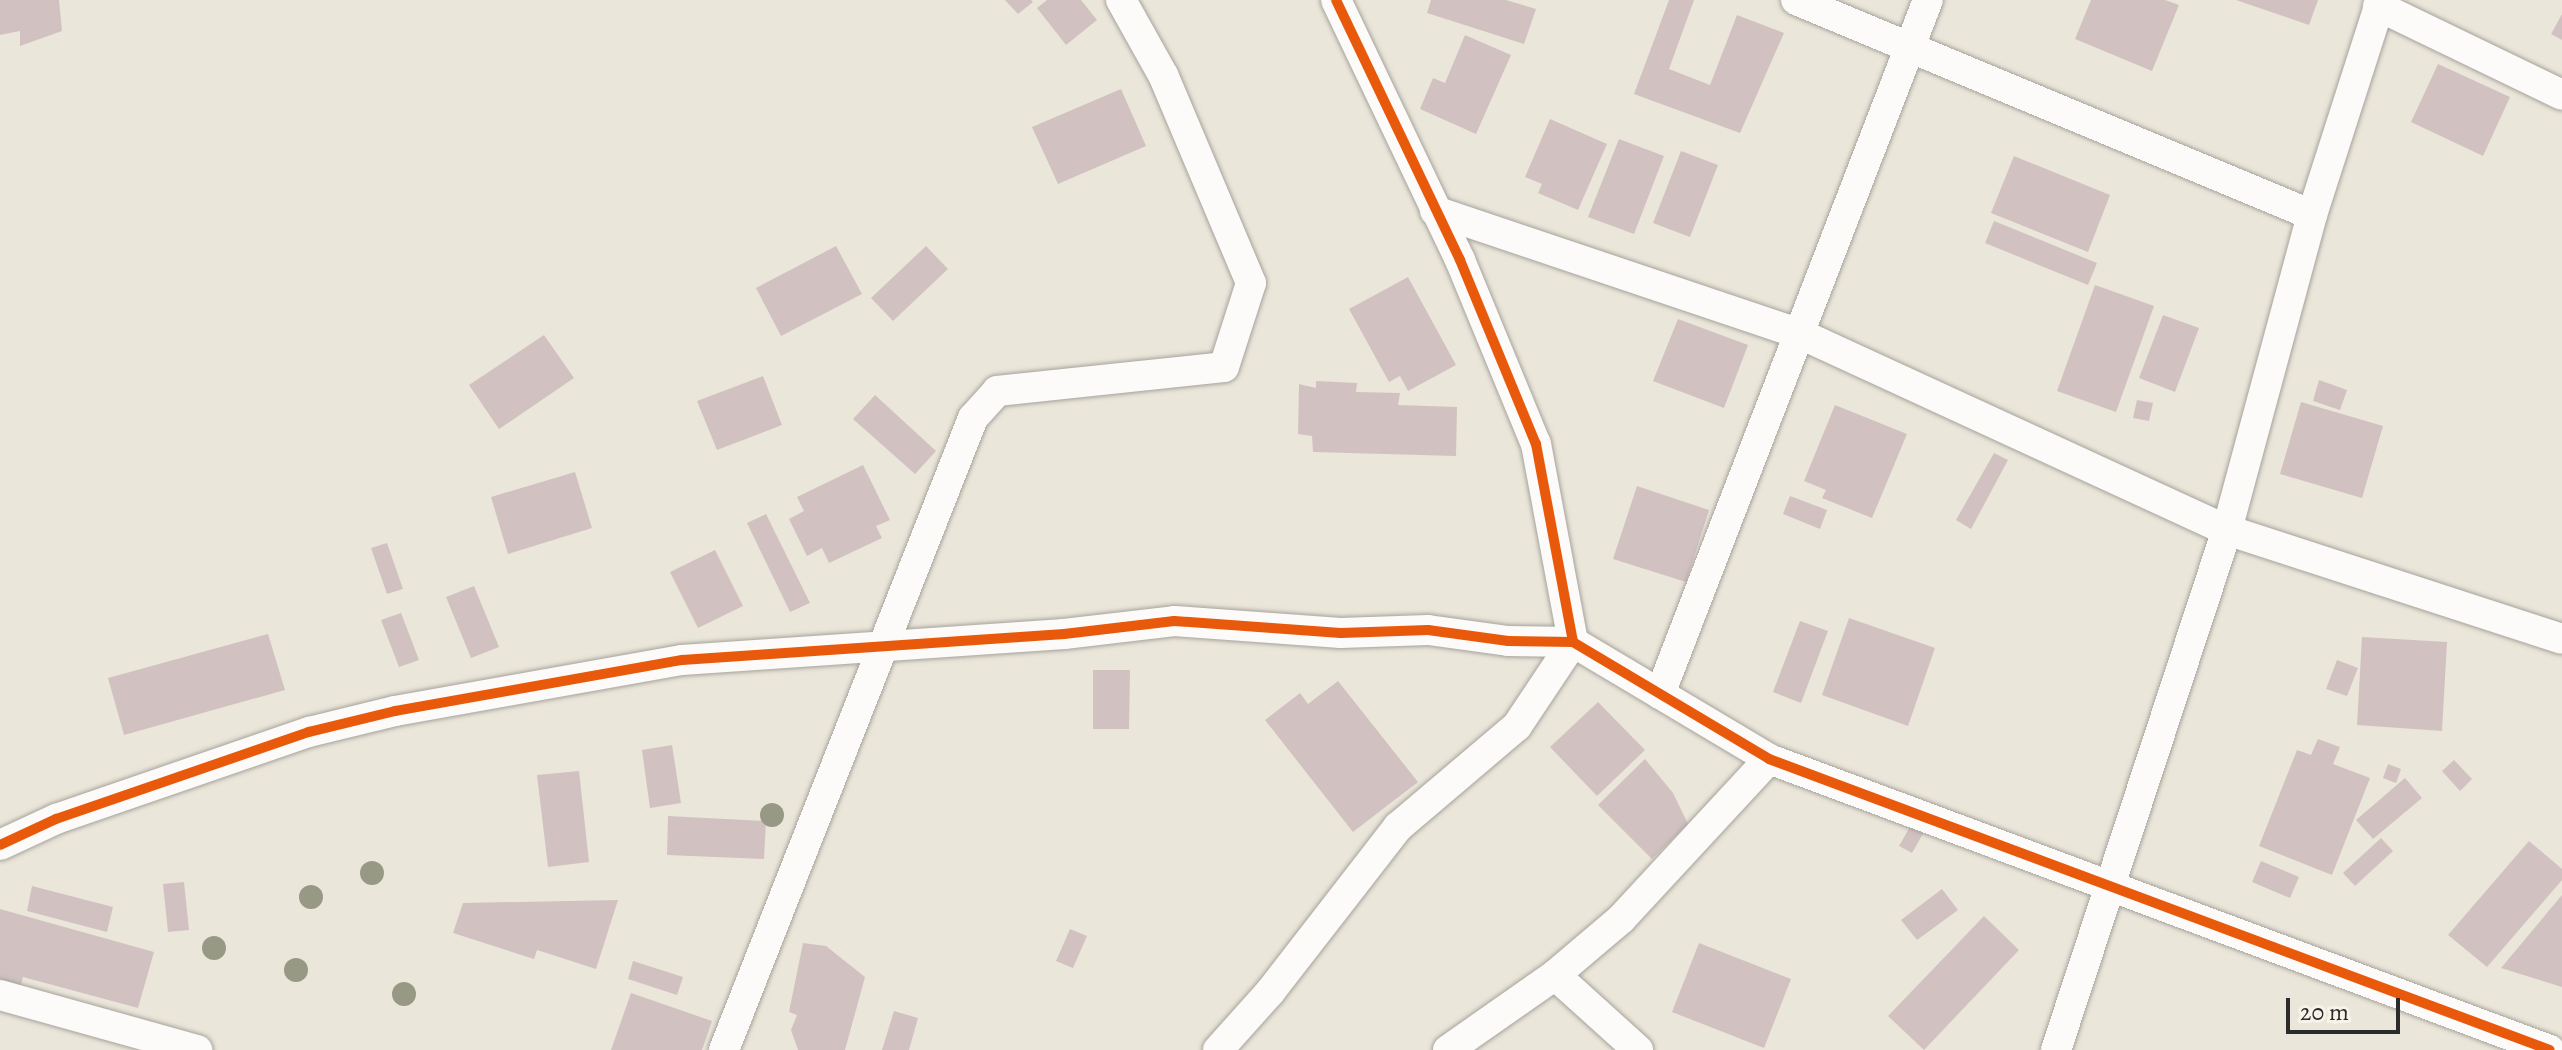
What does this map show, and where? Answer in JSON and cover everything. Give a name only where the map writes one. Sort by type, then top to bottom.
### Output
[{"type":"street","points":[[724,1050],[973,418],[997,391],[1224,367],[1251,283],[1163,75],[1121,0]]},
{"type":"street","points":[[1218,1050],[1270,992],[1398,827],[1517,726],[1573,642],[1536,444],[1435,211],[1336,0]]},
{"type":"street","points":[[1796,0],[1907,49],[2312,215]]},
{"type":"street","points":[[1660,694],[1928,0]]},
{"type":"street","points":[[2056,1050],[2113,885],[2227,530],[2312,215],[2380,3],[2562,95]]},
{"type":"street","points":[[1435,211],[1798,333],[2227,530],[2562,639]]},
{"type":"street","points":[[0,845],[56,819],[309,732],[395,711],[682,660],[884,643],[1064,634],[1174,621],[1341,633],[1428,630],[1508,641],[1573,642],[1769,759],[2550,1050]]},
{"type":"street","points":[[1448,1050],[1555,975],[1621,919],[1769,759]]},
{"type":"street","points":[[1555,975],[1638,1050]]},
{"type":"street","points":[[0,995],[197,1050]]},
{"type":"building","points":[[0,0],[59,0],[62,31],[20,46],[20,31],[0,35]]},
{"type":"building","points":[[1005,0],[1031,0],[1033,2],[1018,14]]},
{"type":"building","points":[[1047,0],[1081,0],[1097,20],[1066,45],[1037,8]]},
{"type":"building","points":[[1431,0],[1506,0],[1536,9],[1524,44],[1427,13]]},
{"type":"building","points":[[1669,0],[1694,0],[1669,69],[1710,85],[1737,15],[1784,33],[1740,133],[1634,94]]},
{"type":"building","points":[[2091,0],[2165,0],[2179,5],[2152,71],[2075,39]]},
{"type":"building","points":[[2236,0],[2318,0],[2309,25]]},
{"type":"building","points":[[2562,14],[2562,40],[2551,34]]},
{"type":"building","points":[[1465,35],[1511,55],[1476,134],[1420,109],[1433,78],[1445,83]]},
{"type":"building","points":[[2438,64],[2510,97],[2483,156],[2411,122]]},
{"type":"building","points":[[1121,89],[1146,146],[1058,184],[1032,127]]},
{"type":"building","points":[[1550,119],[1607,144],[1578,210],[1538,193],[1542,184],[1525,177]]},
{"type":"building","points":[[1619,139],[1664,156],[1634,234],[1588,217]]},
{"type":"building","points":[[1681,151],[1718,165],[1690,237],[1653,223]]},
{"type":"building","points":[[2014,156],[2110,195],[2088,252],[1991,213]]},
{"type":"building","points":[[1994,221],[2097,263],[2088,285],[1985,243]]},
{"type":"building","points":[[836,246],[862,294],[781,336],[756,288]]},
{"type":"building","points":[[926,246],[948,269],[893,321],[871,298]]},
{"type":"building","points":[[1408,277],[1456,365],[1408,391],[1400,376],[1389,382],[1349,309]]},
{"type":"building","points":[[2095,285],[2154,306],[2116,412],[2057,391]]},
{"type":"building","points":[[2163,315],[2199,328],[2175,392],[2139,378]]},
{"type":"building","points":[[1678,319],[1748,345],[1724,408],[1653,381]]},
{"type":"building","points":[[544,335],[574,378],[499,429],[469,385]]},
{"type":"building","points":[[763,376],[782,425],[717,450],[697,401]]},
{"type":"building","points":[[2319,380],[2347,390],[2340,410],[2313,401]]},
{"type":"building","points":[[1316,381],[1357,383],[1356,392],[1400,393],[1398,405],[1457,407],[1456,456],[1313,452],[1312,436],[1298,434],[1299,384],[1316,388]]},
{"type":"building","points":[[875,395],[936,451],[915,474],[853,419]]},
{"type":"building","points":[[2137,400],[2153,403],[2149,421],[2133,418]]},
{"type":"building","points":[[2301,402],[2383,426],[2362,498],[2280,474]]},
{"type":"building","points":[[1835,405],[1907,434],[1872,518],[1822,498],[1826,490],[1804,481]]},
{"type":"building","points":[[1994,453],[2008,460],[1971,529],[1956,520]]},
{"type":"building","points":[[863,465],[890,520],[876,526],[882,538],[829,563],[822,548],[807,556],[789,519],[804,511],[797,497]]},
{"type":"building","points":[[575,472],[592,528],[508,554],[491,497]]},
{"type":"building","points":[[1637,486],[1709,510],[1686,582],[1613,559]]},
{"type":"building","points":[[1790,496],[1827,510],[1820,529],[1783,514]]},
{"type":"building","points":[[766,514],[810,603],[790,612],[747,523]]},
{"type":"building","points":[[387,543],[403,589],[387,594],[371,548]]},
{"type":"building","points":[[715,550],[743,606],[698,628],[670,572]]},
{"type":"building","points":[[474,586],[499,647],[471,658],[446,597]]},
{"type":"building","points":[[401,613],[419,660],[399,667],[381,620]]},
{"type":"building","points":[[1849,618],[1935,648],[1908,726],[1822,695]]},
{"type":"building","points":[[1800,621],[1828,631],[1801,703],[1773,692]]},
{"type":"building","points":[[268,634],[285,690],[124,735],[108,678]]},
{"type":"building","points":[[2362,637],[2447,642],[2442,731],[2357,725]]},
{"type":"building","points":[[2337,660],[2358,668],[2347,696],[2326,689]]},
{"type":"building","points":[[1093,670],[1130,670],[1129,729],[1093,729]]},
{"type":"building","points":[[1338,681],[1418,782],[1353,832],[1265,720],[1300,693],[1308,704]]},
{"type":"building","points":[[1598,702],[1645,750],[1597,796],[1550,747]]},
{"type":"building","points":[[2318,739],[2340,747],[2333,764],[2370,778],[2332,875],[2259,846],[2297,750],[2311,755]]},
{"type":"building","points":[[672,745],[681,803],[650,808],[642,750]]},
{"type":"building","points":[[1645,759],[1673,793],[1688,824],[1652,859],[1598,805]]},
{"type":"building","points":[[2454,760],[2472,779],[2460,791],[2442,771]]},
{"type":"building","points":[[2388,764],[2401,769],[2396,783],[2383,778]]},
{"type":"building","points":[[579,771],[589,862],[548,867],[537,775]]},
{"type":"building","points":[[2405,778],[2422,798],[2373,839],[2356,820]]},
{"type":"building","points":[[668,816],[766,821],[764,859],[667,855]]},
{"type":"building","points":[[1911,825],[1924,832],[1912,853],[1899,846]]},
{"type":"building","points":[[2381,838],[2393,851],[2355,886],[2343,873]]},
{"type":"building","points":[[2529,841],[2562,869],[2562,880],[2487,967],[2448,935]]},
{"type":"building","points":[[2261,861],[2299,877],[2290,898],[2252,882]]},
{"type":"building","points":[[184,882],[189,930],[168,932],[163,884]]},
{"type":"building","points":[[32,886],[113,907],[107,932],[27,911]]},
{"type":"building","points":[[1942,889],[1958,910],[1917,940],[1901,920]]},
{"type":"building","points":[[2562,895],[2562,987],[2501,968]]},
{"type":"building","points":[[618,900],[596,969],[537,950],[534,959],[453,933],[463,903]]},
{"type":"building","points":[[0,909],[154,952],[138,1008],[23,977],[20,988],[0,983]]},
{"type":"building","points":[[1984,916],[2019,950],[1924,1050],[1888,1016]]},
{"type":"building","points":[[1070,929],[1087,936],[1073,968],[1056,961]]},
{"type":"building","points":[[803,943],[826,946],[865,977],[845,1050],[798,1050],[791,1030],[797,1015],[789,1012]]},
{"type":"building","points":[[1699,943],[1791,979],[1764,1048],[1672,1012]]},
{"type":"building","points":[[633,961],[683,977],[677,995],[628,979]]},
{"type":"building","points":[[631,993],[712,1021],[702,1050],[611,1050]]},
{"type":"building","points":[[894,1011],[918,1018],[909,1050],[882,1050]]},
{"type":"cycle path","points":[[1336,0],[1460,260],[1536,444],[1573,642],[1769,759],[2550,1050]]},
{"type":"cycle path","points":[[0,845],[56,819],[309,732],[395,711],[682,660],[1064,634],[1174,621],[1341,633],[1428,630],[1508,641],[1573,642]]}]
